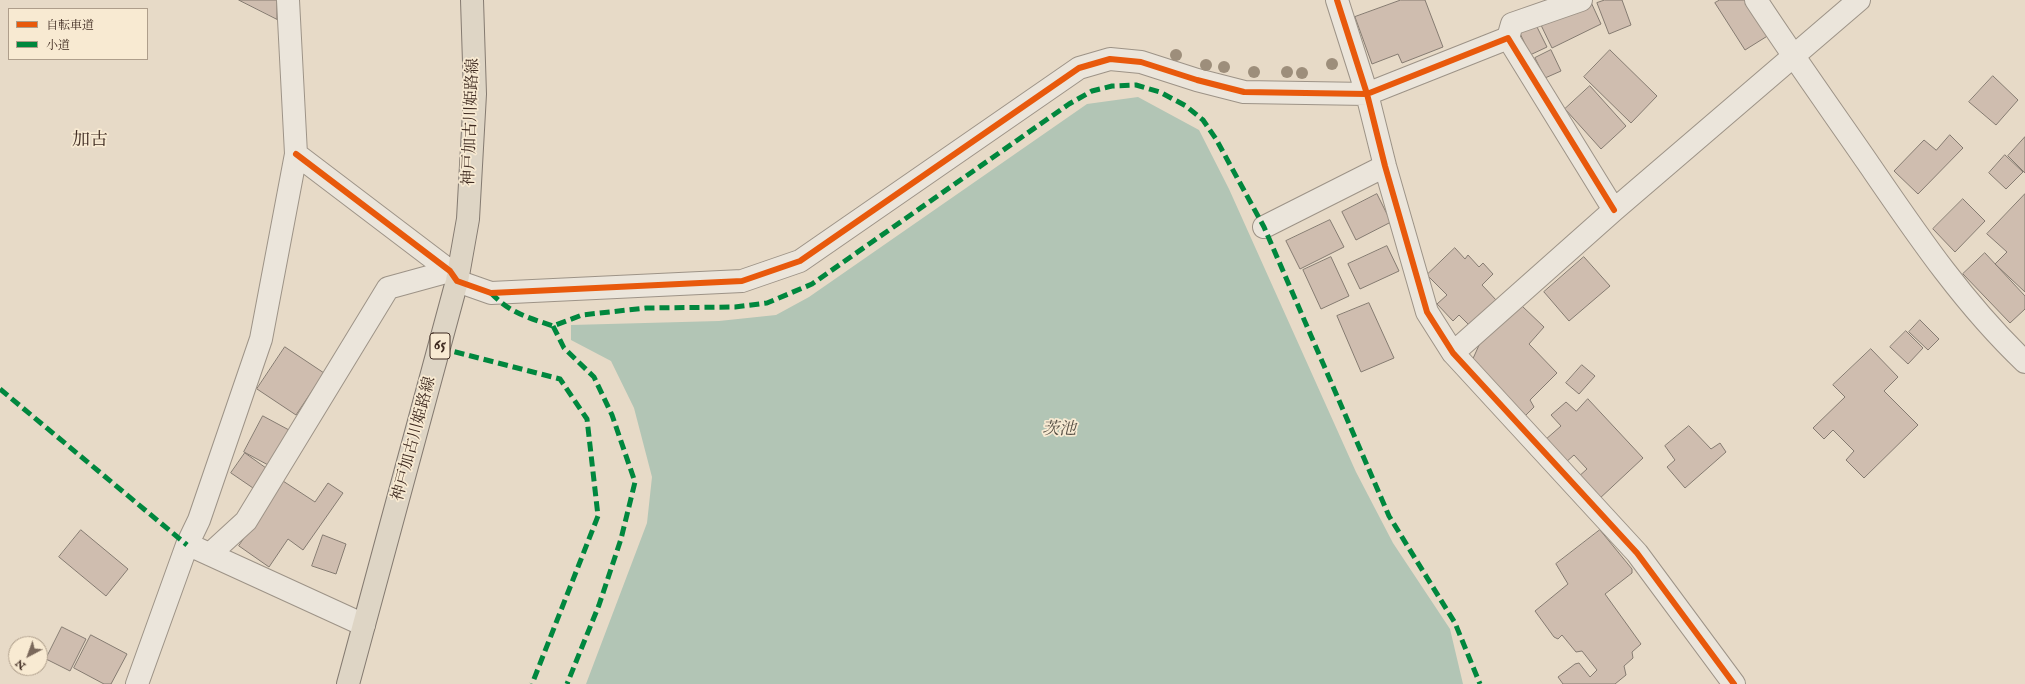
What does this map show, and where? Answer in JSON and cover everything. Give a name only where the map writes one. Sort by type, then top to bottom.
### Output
[{"type":"main road","name":"神戸加古川姫路線","points":[[348,684],[468,219],[475,94],[472,0]]},
{"type":"street","points":[[137,684],[187,545],[200,520],[260,339],[296,154],[288,0]]},
{"type":"street","points":[[1337,0],[1367,94],[1385,166],[1427,312],[1453,353],[1636,553],[1734,684]]},
{"type":"street","points":[[1581,0],[1512,24],[1508,38],[1614,210]]},
{"type":"street","points":[[1756,0],[1793,57],[1952,283],[2009,347],[2025,362]]},
{"type":"street","points":[[1453,353],[1614,210],[1859,0]]},
{"type":"street","points":[[296,154],[454,276],[491,293],[742,281],[800,261],[1079,68],[1110,59],[1141,62],[1197,80],[1244,92],[1367,94],[1508,38]]},
{"type":"street","points":[[1264,227],[1385,166]]},
{"type":"street","points":[[210,554],[246,521],[388,288],[454,276]]},
{"type":"street","points":[[187,545],[210,554],[364,625]]},
{"type":"water","name":"茨池","points":[[1138,97],[1199,130],[1229,189],[1356,472],[1393,543],[1450,629],[1463,684],[586,684],[647,523],[652,477],[634,408],[611,361],[571,340],[571,325],[719,321],[776,315],[809,297],[1087,104]]},
{"type":"building","points":[[239,0],[277,0],[277,19]]},
{"type":"building","points":[[1401,0],[1425,0],[1443,47],[1402,63],[1398,54],[1372,64],[1355,17]]},
{"type":"building","points":[[1590,0],[1601,24],[1552,48],[1540,23]]},
{"type":"building","points":[[1605,0],[1622,0],[1631,25],[1609,34],[1597,3]]},
{"type":"building","points":[[1720,0],[1747,0],[1769,35],[1745,50],[1715,3]]},
{"type":"building","points":[[1534,21],[1547,47],[1530,55],[1518,29]]},
{"type":"building","points":[[1551,50],[1561,71],[1545,78],[1535,58]]},
{"type":"building","points":[[1610,50],[1657,96],[1631,123],[1584,77]]},
{"type":"building","points":[[1993,76],[2018,100],[1996,125],[1969,102]]},
{"type":"building","points":[[1590,86],[1626,126],[1601,149],[1565,109]]},
{"type":"building","points":[[1950,135],[1963,148],[1918,194],[1894,171],[1924,140],[1936,150]]},
{"type":"building","points":[[2025,137],[2025,173],[2008,156]]},
{"type":"building","points":[[2005,155],[2023,172],[2006,189],[1989,173]]},
{"type":"building","points":[[1377,194],[1391,222],[1356,240],[1342,212]]},
{"type":"building","points":[[2025,194],[2025,292],[1995,264],[2007,252],[1987,234]]},
{"type":"building","points":[[1963,199],[1985,221],[1955,252],[1933,229]]},
{"type":"building","points":[[1330,220],[1344,247],[1300,269],[1286,241]]},
{"type":"building","points":[[1387,246],[1399,271],[1360,289],[1348,264]]},
{"type":"building","points":[[1455,248],[1465,259],[1468,255],[1479,267],[1483,263],[1493,274],[1482,285],[1497,301],[1470,326],[1459,315],[1453,321],[1437,304],[1447,295],[1427,275]]},
{"type":"building","points":[[1985,253],[2025,296],[2025,309],[2010,323],[1963,274]]},
{"type":"building","points":[[1331,257],[1349,296],[1321,309],[1303,270]]},
{"type":"building","points":[[1584,257],[1610,286],[1569,321],[1544,292]]},
{"type":"building","points":[[1369,303],[1394,358],[1361,372],[1337,316]]},
{"type":"building","points":[[1522,306],[1544,327],[1529,344],[1557,373],[1530,400],[1534,407],[1522,419],[1471,363],[1480,343]]},
{"type":"building","points":[[1920,320],[1939,339],[1928,350],[1909,332]]},
{"type":"building","points":[[1906,331],[1923,348],[1908,364],[1890,347]]},
{"type":"building","points":[[285,347],[324,373],[296,415],[257,389]]},
{"type":"building","points":[[1871,349],[1898,377],[1884,391],[1918,425],[1864,478],[1846,460],[1854,451],[1833,430],[1824,439],[1813,428],[1845,397],[1833,385]]},
{"type":"building","points":[[1582,365],[1595,376],[1579,394],[1566,383]]},
{"type":"building","points":[[1588,399],[1643,458],[1598,500],[1577,478],[1587,469],[1574,455],[1565,463],[1545,440],[1561,426],[1551,415],[1566,402],[1576,411]]},
{"type":"building","points":[[263,416],[289,430],[270,466],[244,452]]},
{"type":"building","points":[[1689,426],[1711,449],[1720,443],[1726,452],[1685,488],[1667,467],[1675,460],[1665,446]]},
{"type":"building","points":[[245,453],[266,468],[253,488],[231,473]]},
{"type":"building","points":[[283,481],[315,502],[328,483],[343,493],[303,550],[288,539],[269,567],[239,546]]},
{"type":"building","points":[[81,530],[128,569],[106,596],[59,557]]},
{"type":"building","points":[[1600,530],[1632,569],[1632,573],[1605,594],[1641,644],[1632,652],[1633,658],[1624,666],[1626,675],[1615,684],[1563,684],[1558,677],[1575,664],[1579,663],[1590,677],[1597,670],[1582,651],[1576,652],[1562,635],[1558,639],[1554,637],[1535,611],[1568,584],[1556,564]]},
{"type":"building","points":[[323,535],[346,544],[336,574],[312,566]]},
{"type":"building","points":[[62,627],[86,639],[70,671],[48,660],[48,655]]},
{"type":"building","points":[[91,635],[127,654],[111,684],[104,684],[74,668]]},
{"type":"marked path","points":[[491,293],[498,300],[519,314],[553,326],[582,315],[646,308],[735,307],[767,303],[812,284],[1069,104],[1092,91],[1112,86],[1136,85],[1160,92],[1186,106],[1203,120],[1216,139],[1264,227],[1389,516],[1455,623],[1480,684]]},
{"type":"marked path","points":[[553,326],[564,348],[594,377],[612,415],[635,482],[621,539],[599,605],[567,684]]},
{"type":"marked path","points":[[440,348],[560,379],[587,419],[598,516],[532,684]]},
{"type":"marked path","points":[[0,389],[187,545]]},
{"type":"cycle path","points":[[1337,0],[1367,94],[1385,166],[1427,312],[1453,353],[1637,553],[1734,684]]},
{"type":"cycle path","points":[[296,154],[450,271],[457,281],[491,293],[742,281],[800,261],[1079,68],[1110,59],[1141,62],[1197,80],[1244,92],[1367,94],[1508,38],[1614,210]]},
{"type":"district","name":"加古","points":[[90,141]]}]
